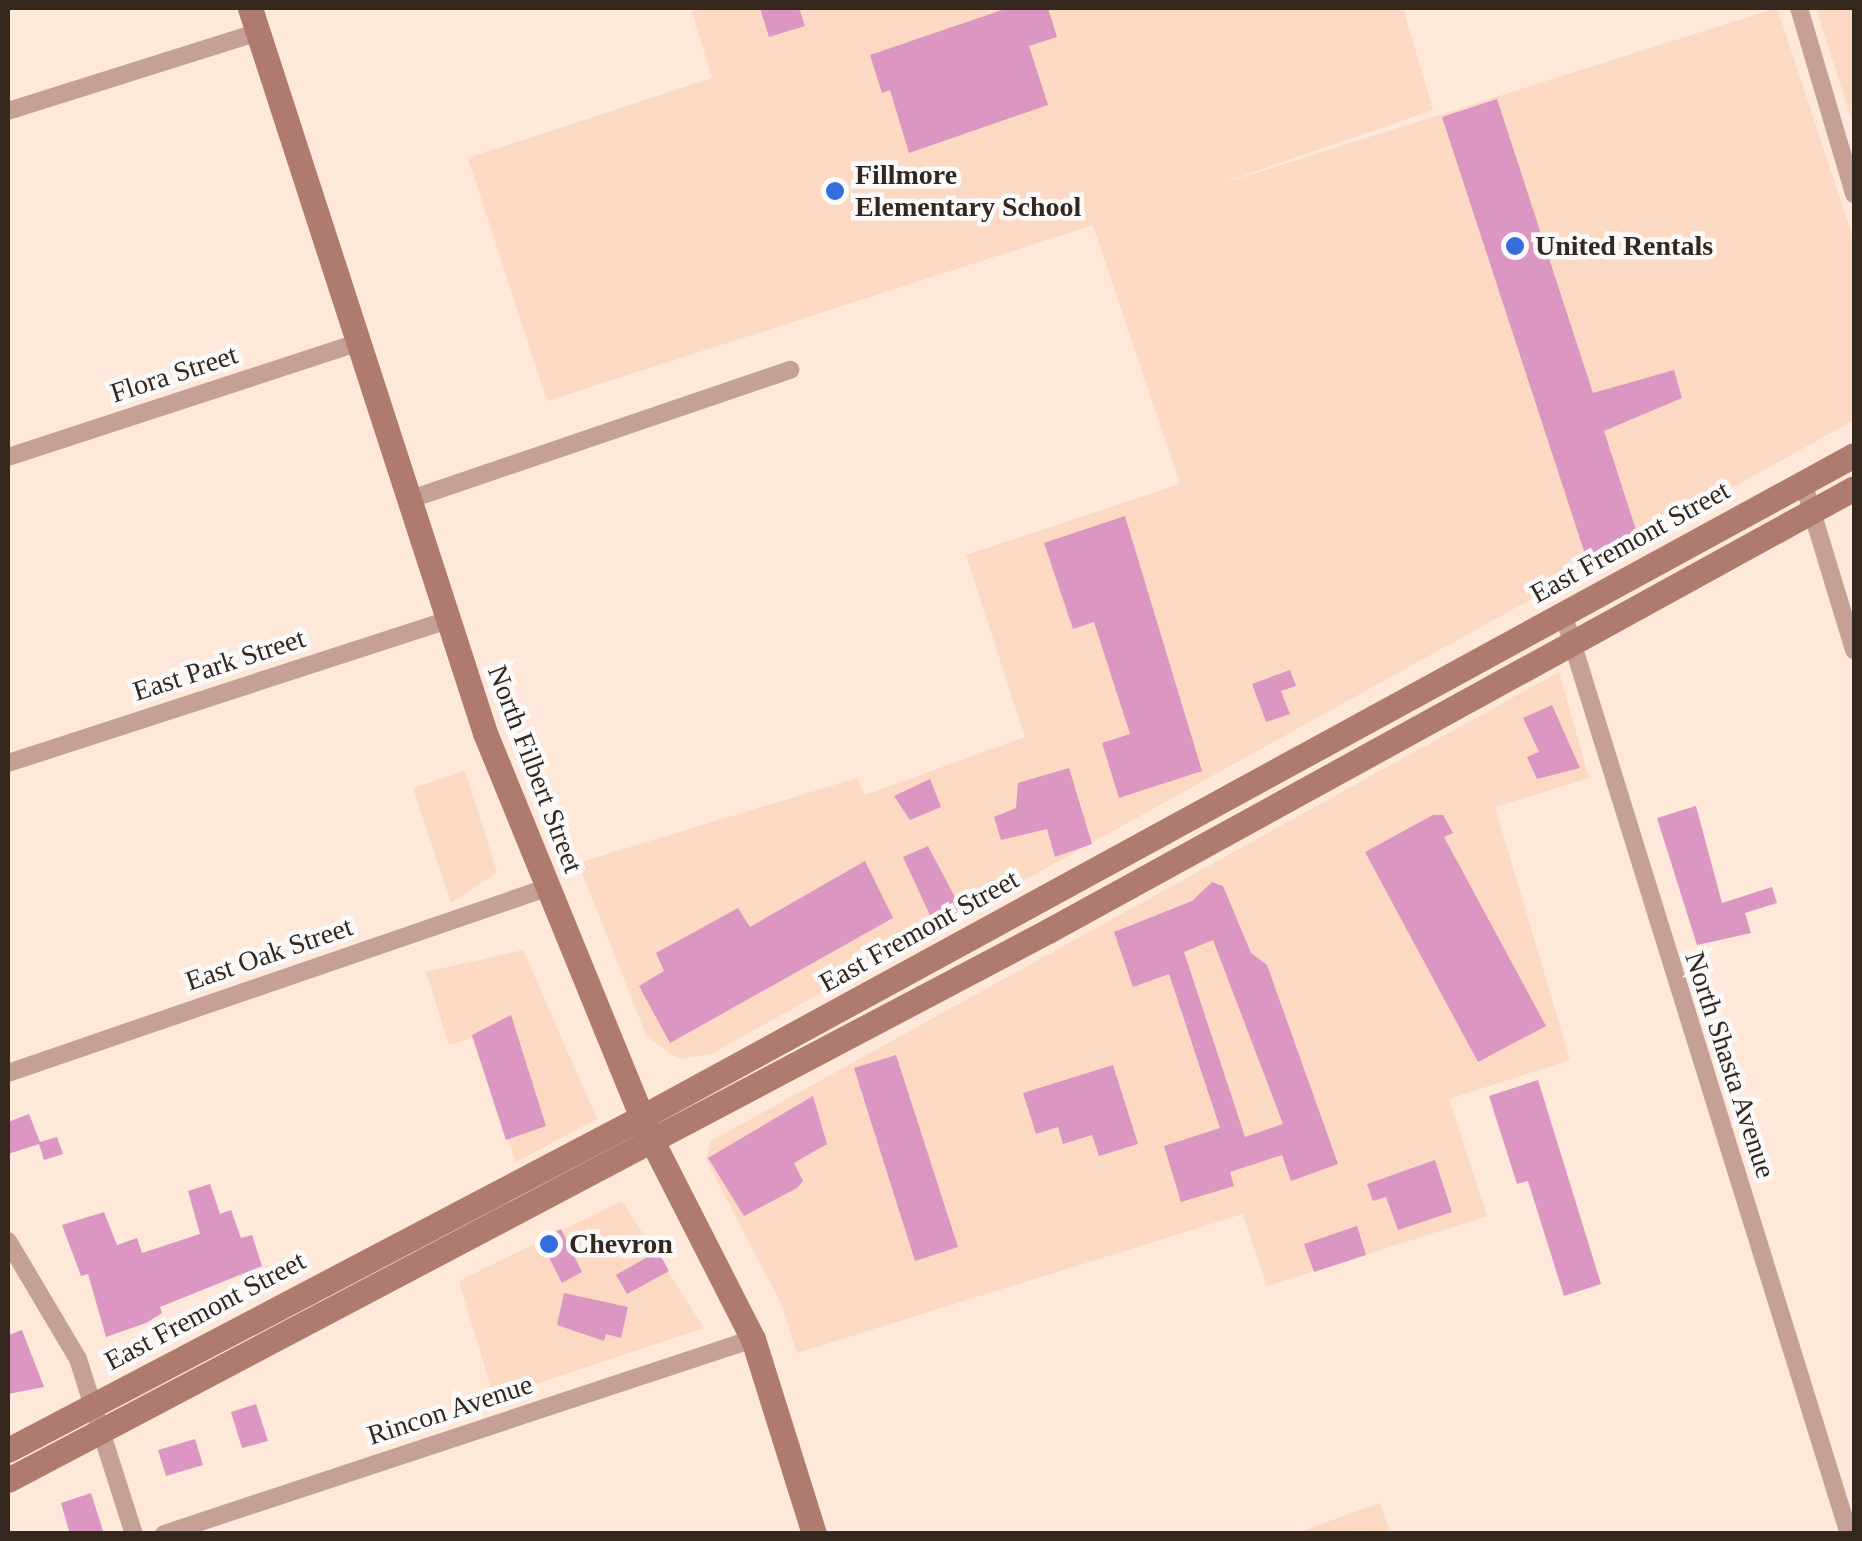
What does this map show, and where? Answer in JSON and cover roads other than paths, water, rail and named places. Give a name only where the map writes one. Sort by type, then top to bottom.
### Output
[{"type":"main road","name":"North Filbert Street","points":[[254,20],[485,733],[647,1129],[753,1339],[814,1534]]},
{"type":"main road","name":"East Fremont Street","points":[[647,1129],[1563,613],[1854,455]]},
{"type":"main road","name":"East Fremont Street","points":[[8,1450],[98,1415],[647,1129],[1571,642],[1854,488]]},
{"type":"main road","name":"East Fremont Street","points":[[8,1480],[98,1415]]},
{"type":"street","points":[[1799,8],[1854,194]]},
{"type":"street","points":[[8,111],[254,20]]},
{"type":"street","name":"Flora Street","points":[[8,457],[358,343]]},
{"type":"street","points":[[408,500],[790,370]]},
{"type":"street","points":[[1804,482],[1854,650]]},
{"type":"street","name":"North Shasta Avenue","points":[[1563,613],[1849,1534]]},
{"type":"street","name":"East Park Street","points":[[8,763],[447,620]]},
{"type":"street","name":"East Oak Street","points":[[8,1074],[549,886]]},
{"type":"street","points":[[8,1242],[61,1323],[98,1415],[134,1534]]},
{"type":"street","name":"Rincon Avenue","points":[[164,1534],[753,1339]]},
{"type":"place","name":"Fillmore Elementary School","points":[[835,191]]},
{"type":"place","name":"United Rentals","points":[[1515,246]]},
{"type":"place","name":"Chevron","points":[[549,1244]]}]
